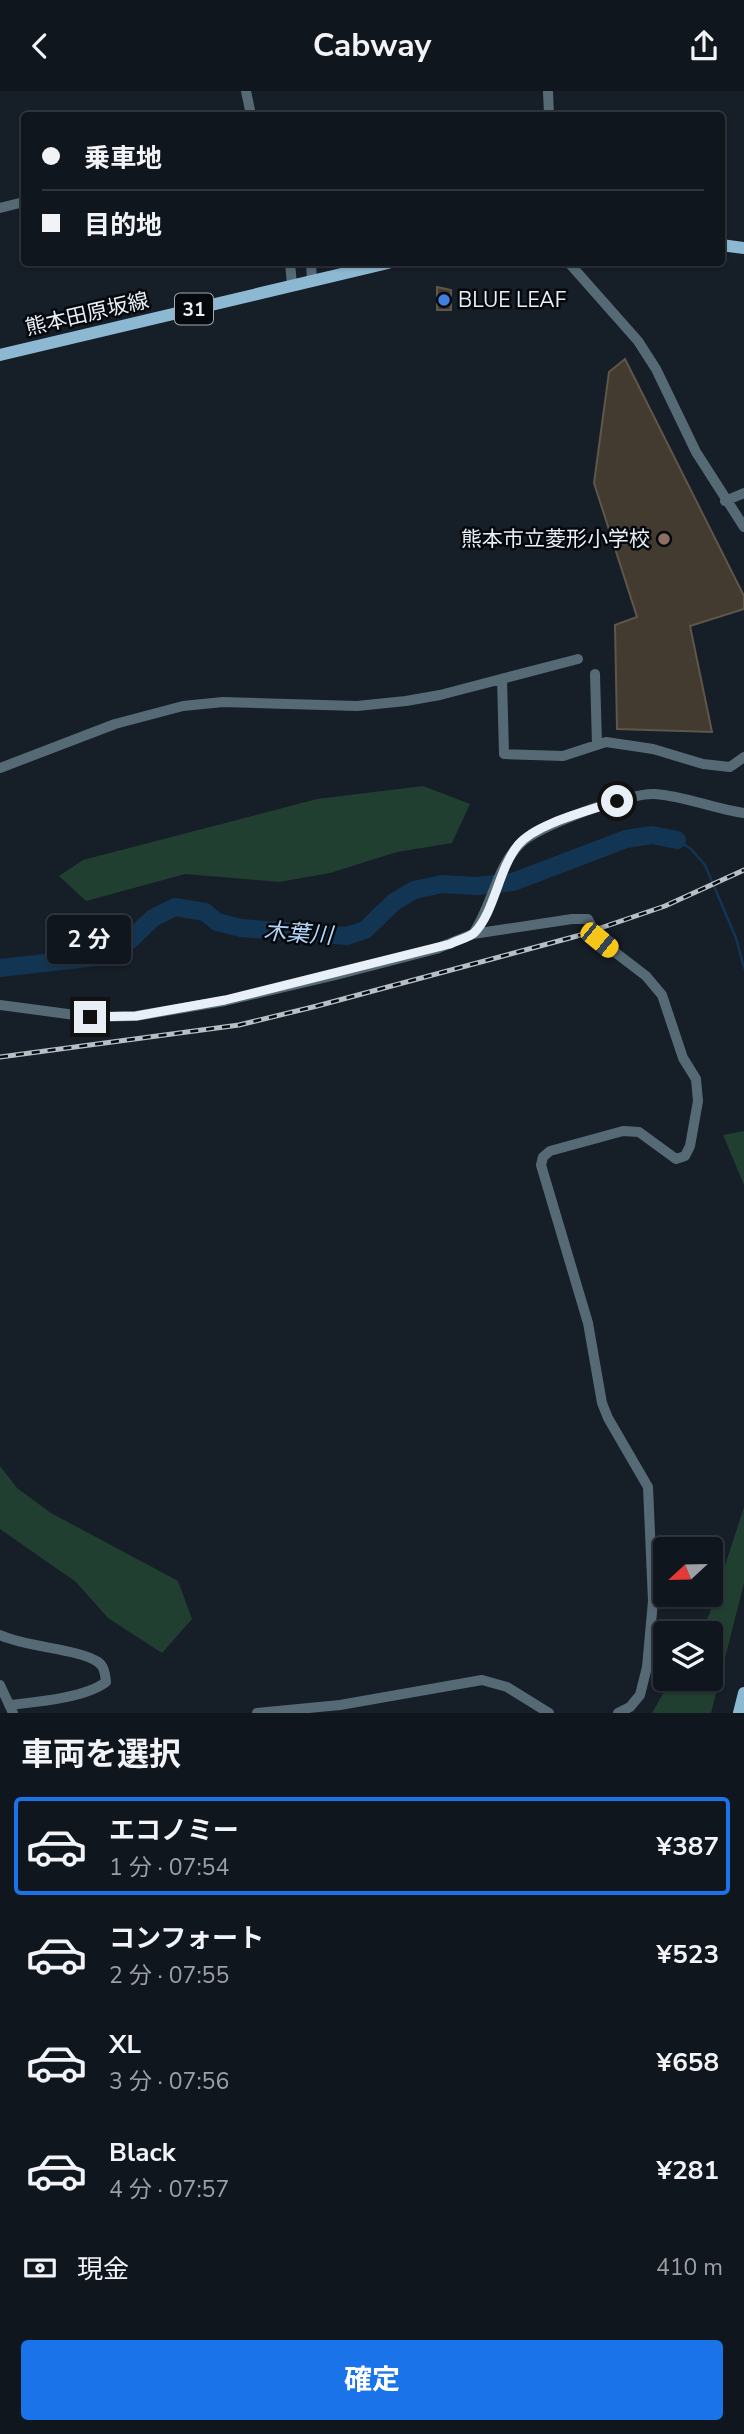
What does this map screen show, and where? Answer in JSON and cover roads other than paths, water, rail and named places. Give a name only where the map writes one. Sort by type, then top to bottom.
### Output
[{"type":"main road","points":[[725,246],[744,248]]},
{"type":"main road","name":"熊本田原坂線","points":[[0,355],[375,266]]},
{"type":"main road","points":[[740,1713],[744,1693]]},
{"type":"street","points":[[246,91],[250,112]]},
{"type":"street","points":[[548,91],[549,112]]},
{"type":"street","points":[[0,208],[21,203]]},
{"type":"street","points":[[290,266],[292,285]]},
{"type":"street","points":[[311,266],[312,281]]},
{"type":"street","points":[[572,266],[638,341],[656,369],[696,452],[744,527]]},
{"type":"street","points":[[725,501],[744,493]]},
{"type":"street","points":[[0,768],[115,724],[183,706],[223,702],[357,706],[440,695],[578,659]]},
{"type":"street","points":[[595,674],[597,745]]},
{"type":"street","points":[[502,679],[504,754],[564,756],[606,742],[653,749],[703,764],[730,767],[744,757]]},
{"type":"street","points":[[473,934],[484,917],[502,872],[518,845],[531,834],[617,801],[652,794],[744,813]]},
{"type":"street","points":[[0,1005],[90,1017],[136,1016],[225,1000],[336,975],[436,949],[473,934],[588,919],[599,940],[646,976],[662,995],[683,1058],[695,1079],[698,1101],[690,1146],[685,1156],[676,1159],[639,1132],[623,1131],[550,1151],[543,1157],[541,1165],[588,1323],[603,1403],[608,1418],[648,1487],[653,1601],[648,1667],[640,1695],[630,1707],[618,1713]]},
{"type":"street","points":[[0,1635],[84,1656],[99,1663],[105,1672],[106,1682],[74,1695],[12,1709],[0,1685]]},
{"type":"street","points":[[257,1713],[340,1705],[482,1680],[507,1687],[548,1713]]},
{"type":"street","points":[[329,1713],[340,1705]]},
{"type":"waterway","name":"木葉川","points":[[0,968],[96,957],[126,944],[153,918],[175,907],[205,912],[217,922],[241,928],[347,936],[365,930],[394,902],[414,890],[442,884],[477,886],[513,882],[626,839],[652,835],[677,840]]},
{"type":"waterway","points":[[677,840],[691,849],[705,865],[736,938],[744,968]]},
{"type":"railway","points":[[0,1057],[239,1025],[317,1006],[577,936],[665,906],[744,870]]},
{"type":"place","name":"BLUE LEAF","points":[[444,300]]},
{"type":"place","name":"熊本市立菱形小学校","points":[[664,539]]}]
